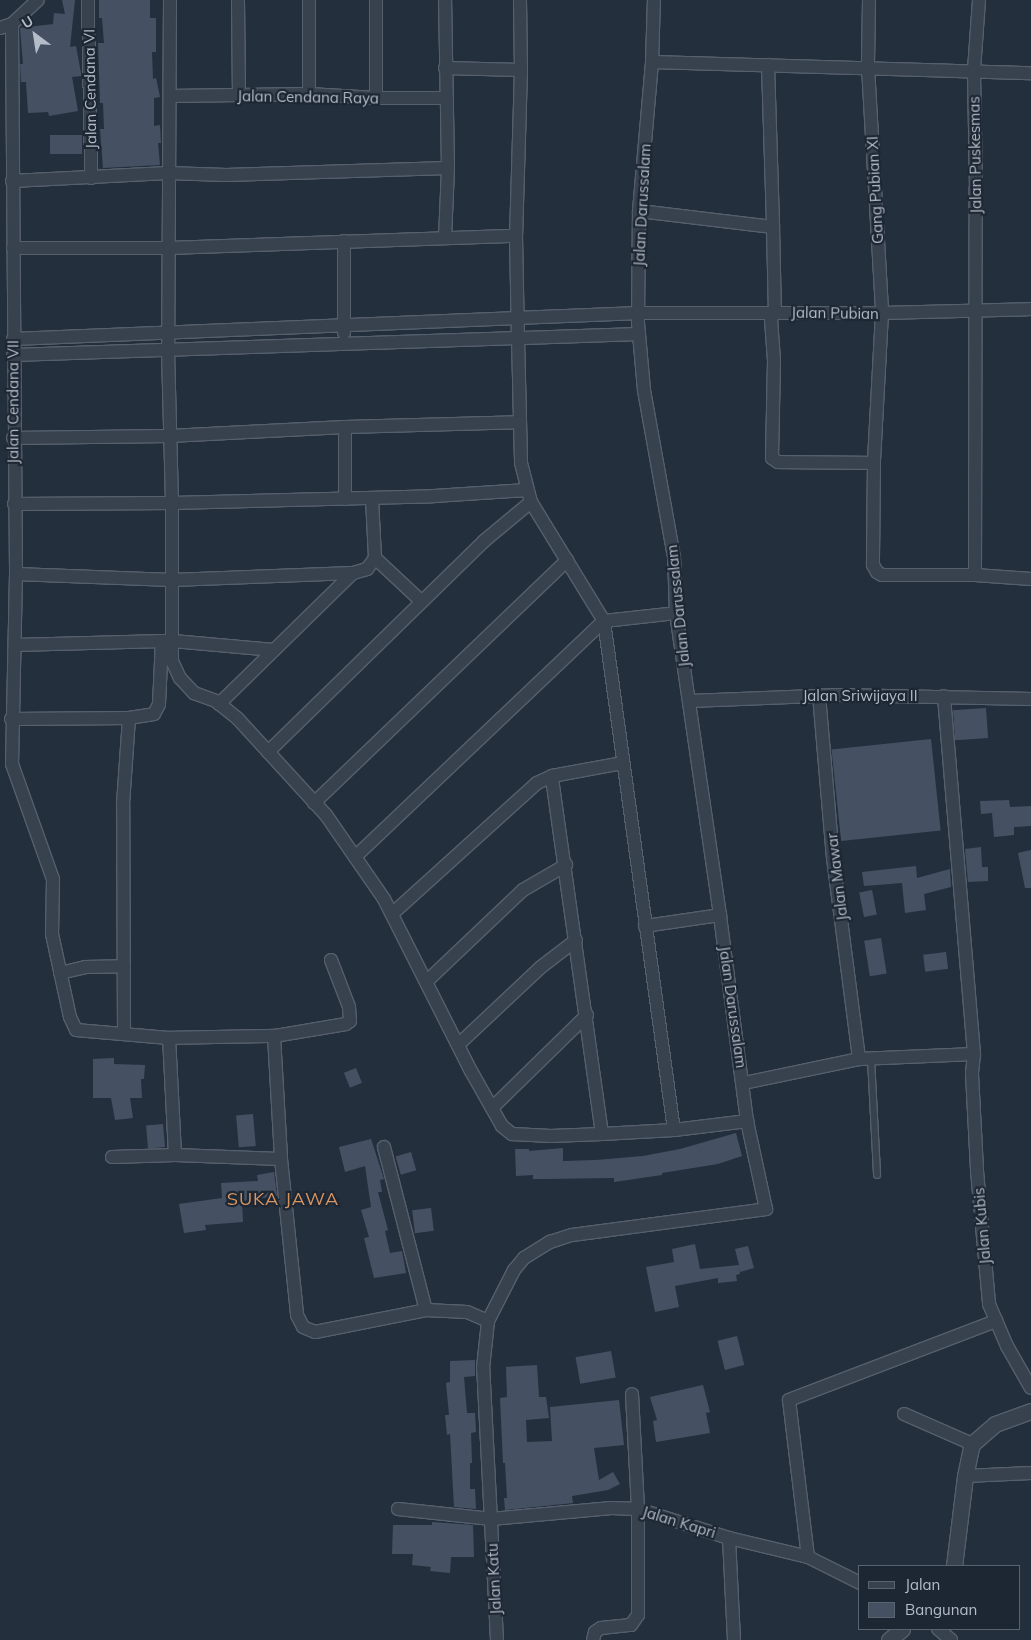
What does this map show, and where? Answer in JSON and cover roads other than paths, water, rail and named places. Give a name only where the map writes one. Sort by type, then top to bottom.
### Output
[{"type":"street","points":[[6,26],[38,0]]},
{"type":"street","name":"Jalan Cendana VI","points":[[88,0],[91,178]]},
{"type":"street","points":[[11,719],[129,718],[154,714],[159,704],[172,580],[168,350],[170,332],[168,173],[170,0]]},
{"type":"street","points":[[238,0],[239,95]]},
{"type":"street","points":[[308,0],[309,94]]},
{"type":"street","points":[[376,0],[376,98]]},
{"type":"street","points":[[445,0],[448,168],[445,238]]},
{"type":"street","points":[[520,0],[521,70],[516,236],[521,463],[530,502],[604,621],[674,1130]]},
{"type":"street","name":"Jalan Darussalam","points":[[488,1321],[514,1270],[524,1258],[550,1242],[572,1235],[766,1209],[747,1121],[744,1083],[676,613],[674,557],[644,390],[639,334],[639,212],[652,62],[654,0]]},
{"type":"street","name":"Gang Pubian XI","points":[[869,0],[868,67],[882,313],[874,463],[873,565],[877,572],[892,576],[975,575]]},
{"type":"street","name":"Jalan Puskesmas","points":[[975,575],[974,70],[979,0]]},
{"type":"street","name":"Jalan Cendana VII","points":[[6,26],[12,181],[16,574],[11,719],[12,764],[53,879],[52,934],[70,1017],[76,1030],[124,1034]]},
{"type":"street","points":[[652,62],[1031,73]]},
{"type":"street","points":[[768,65],[775,312],[771,319],[774,361],[772,454],[774,461],[874,463]]},
{"type":"street","points":[[445,68],[521,70]]},
{"type":"street","name":"Jalan Cendana Raya","points":[[170,96],[309,94],[376,98],[447,98]]},
{"type":"street","points":[[12,181],[168,173],[226,175],[448,168]]},
{"type":"street","points":[[639,212],[773,227]]},
{"type":"street","points":[[13,248],[168,248],[516,236]]},
{"type":"street","points":[[344,241],[344,344]]},
{"type":"street","name":"Jalan Pubian","points":[[14,338],[639,313],[882,313],[1031,309]]},
{"type":"street","points":[[13,355],[639,334]]},
{"type":"street","points":[[14,438],[169,436],[345,427],[520,422]]},
{"type":"street","points":[[345,427],[345,499]]},
{"type":"street","points":[[14,504],[345,499],[527,490]]},
{"type":"street","points":[[16,574],[172,580],[353,573],[367,569],[375,558],[372,498]]},
{"type":"street","points":[[268,752],[484,541],[530,502]]},
{"type":"street","points":[[375,558],[421,602]]},
{"type":"street","points":[[314,803],[567,560]]},
{"type":"street","points":[[219,704],[353,573]]},
{"type":"street","points":[[975,575],[1031,579]]},
{"type":"street","points":[[355,857],[604,621],[676,613]]},
{"type":"street","points":[[167,641],[172,661],[180,678],[194,693],[219,704],[238,719],[314,803],[355,857],[392,914],[458,1045],[502,1126],[512,1134],[551,1136],[674,1130],[747,1121]]},
{"type":"street","points":[[15,645],[167,641],[274,650]]},
{"type":"street","name":"Jalan Sriwijaya II","points":[[690,700],[819,695],[1031,698]]},
{"type":"street","name":"Jalan Mawar","points":[[819,695],[833,858],[865,1059]]},
{"type":"street","name":"Jalan Kubis","points":[[944,696],[974,1054],[972,1074],[977,1171],[989,1304],[1007,1346],[1031,1388]]},
{"type":"street","points":[[129,718],[123,804],[124,1034],[169,1038],[274,1036],[346,1024],[350,1021],[349,1007],[331,960]]},
{"type":"street","points":[[392,914],[537,783],[552,776],[622,762]]},
{"type":"street","points":[[552,776],[587,1015],[602,1134]]},
{"type":"street","points":[[426,982],[522,890],[566,865]]},
{"type":"street","points":[[645,926],[720,915]]},
{"type":"street","points":[[458,1045],[541,967],[576,940]]},
{"type":"street","points":[[60,973],[85,967],[124,966]]},
{"type":"street","points":[[492,1108],[587,1015]]},
{"type":"street","points":[[274,1036],[281,1159],[296,1315],[302,1327],[315,1332],[426,1310],[466,1312],[488,1321]]},
{"type":"street","points":[[169,1038],[175,1155]]},
{"type":"street","points":[[744,1083],[865,1059],[974,1054]]},
{"type":"street","points":[[384,1146],[426,1310]]},
{"type":"street","points":[[112,1157],[175,1155],[281,1159]]},
{"type":"street","name":"Jalan Katu","points":[[488,1321],[483,1368],[497,1640]]},
{"type":"street","points":[[808,1557],[789,1400],[996,1321]]},
{"type":"street","points":[[593,1640],[595,1632],[601,1628],[631,1625],[638,1615],[638,1509],[632,1394]]},
{"type":"street","points":[[954,1565],[965,1476],[972,1444],[995,1424],[1031,1412]]},
{"type":"street","points":[[904,1414],[972,1444]]},
{"type":"street","points":[[965,1476],[1031,1473]]},
{"type":"street","name":"Jalan Kapri","points":[[398,1508],[491,1519],[612,1508],[638,1509],[729,1538],[808,1557],[858,1582]]},
{"type":"street","points":[[729,1538],[734,1640]]},
{"type":"street","points":[[889,1640],[901,1630]]},
{"type":"street","points":[[939,1630],[952,1640]]},
{"type":"lane","points":[[865,1059],[877,1175]]},
{"type":"district","name":"SUKA JAWA","points":[[283,1199]]}]
